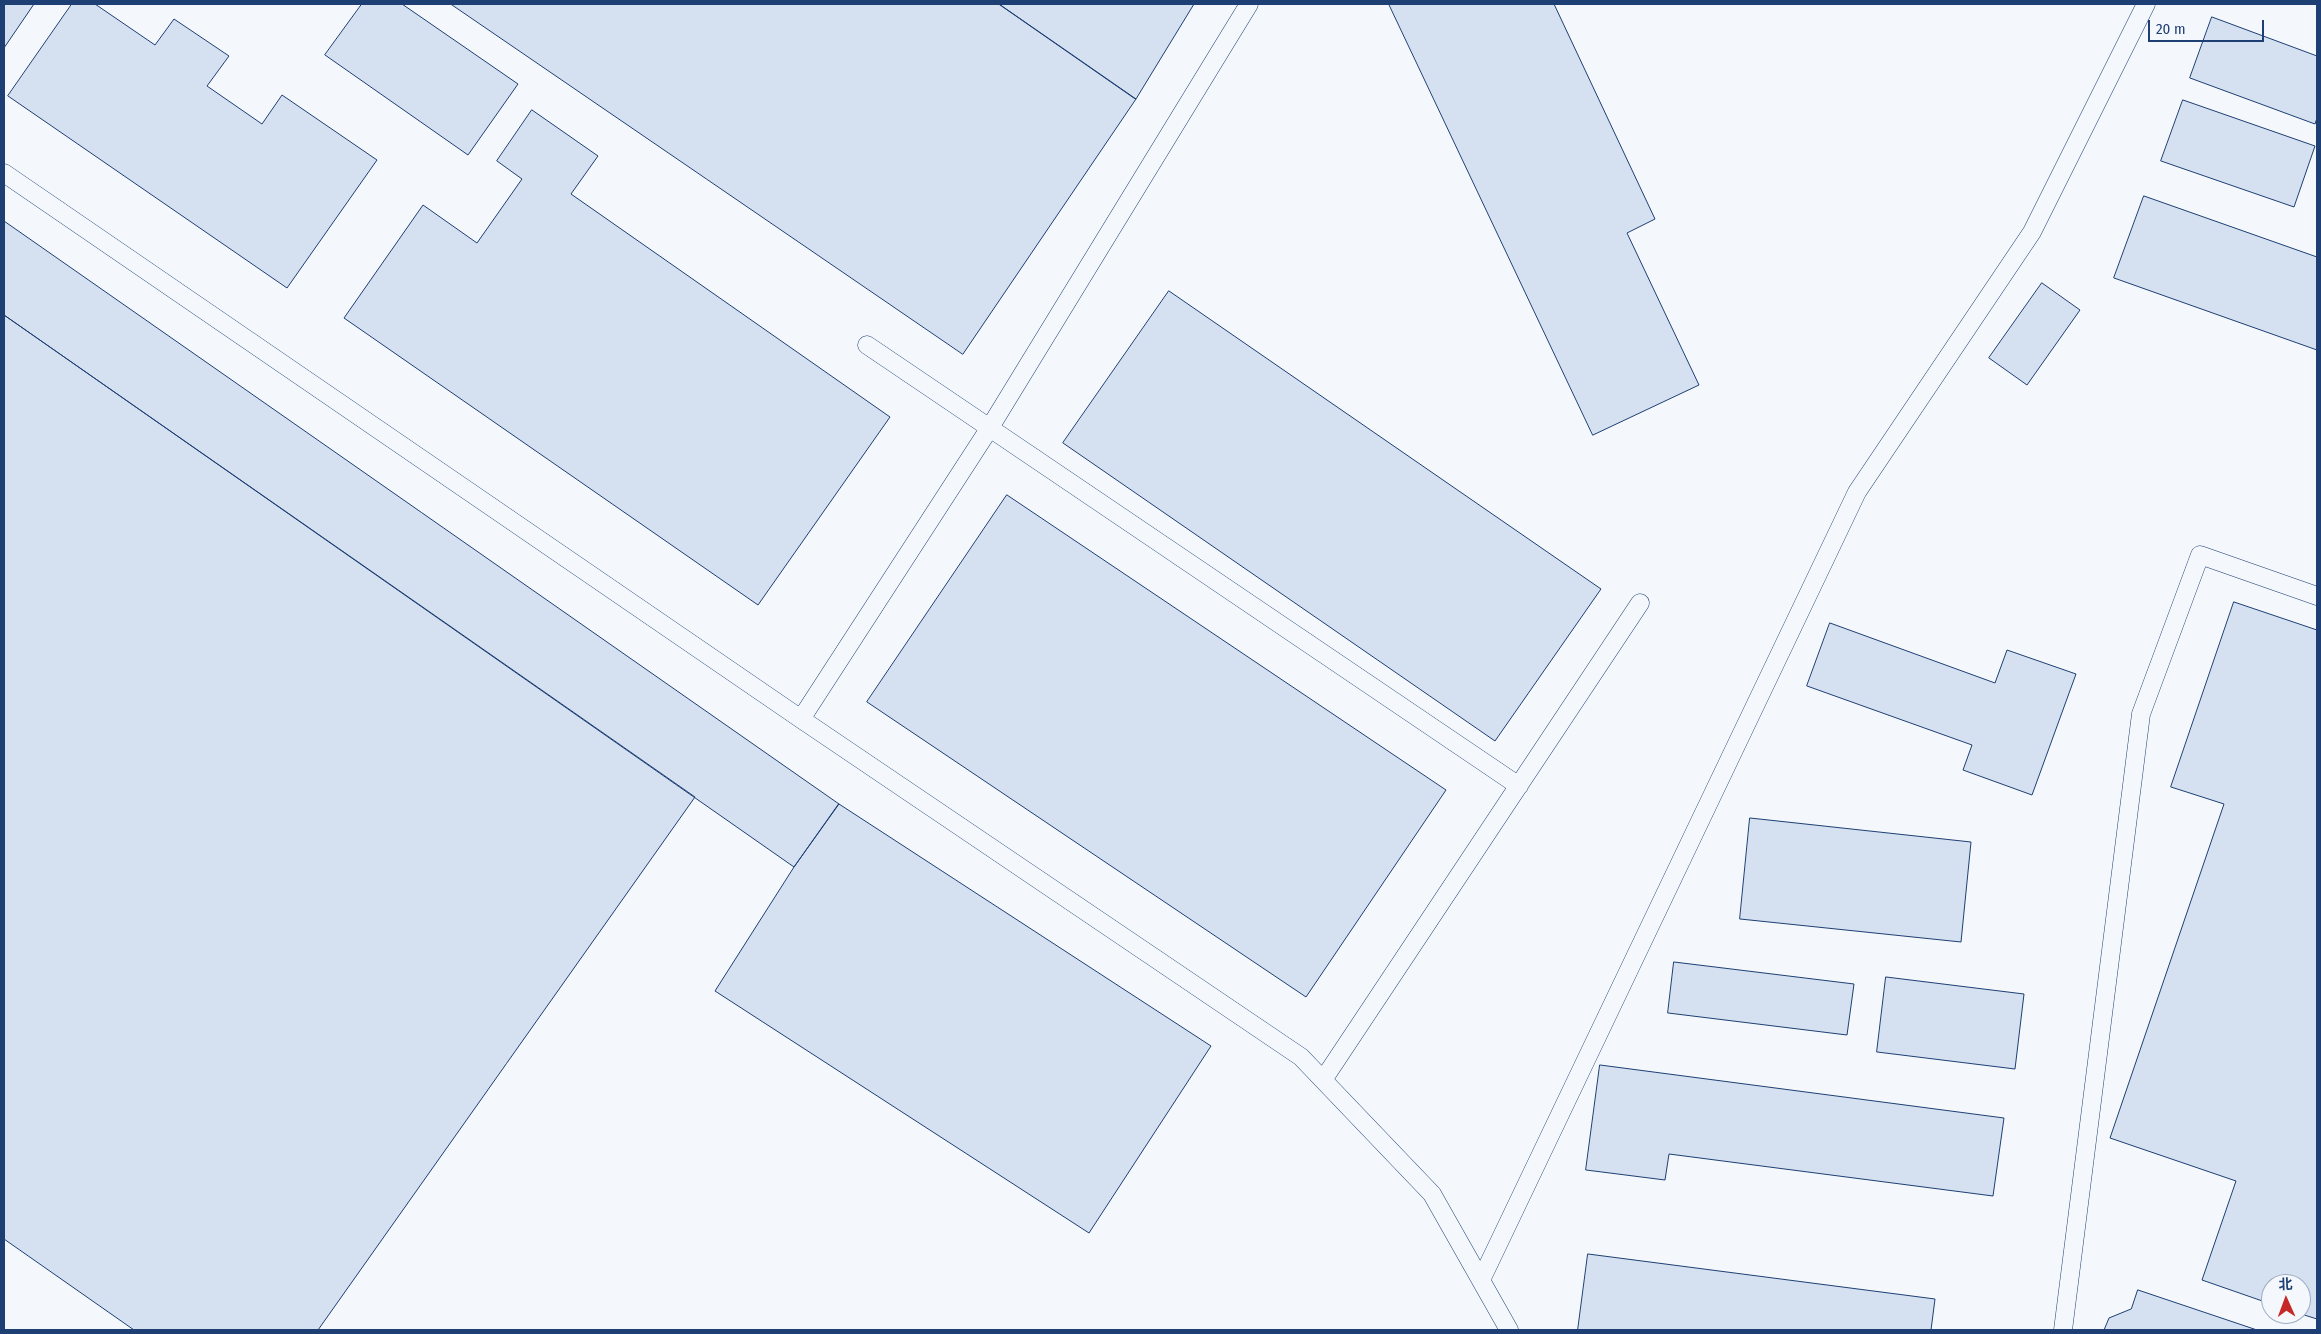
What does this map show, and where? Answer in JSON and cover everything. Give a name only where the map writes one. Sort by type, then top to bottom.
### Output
[{"type":"lane","points":[[801,719],[989,429],[1250,4]]},
{"type":"lane","points":[[1481,1280],[1857,492],[2032,232],[2146,4]]},
{"type":"lane","points":[[4,173],[801,719],[1302,1057],[1432,1194],[1508,1330]]},
{"type":"lane","points":[[867,345],[1519,786]]},
{"type":"lane","points":[[2063,1330],[2140,714],[2200,555],[2317,596]]},
{"type":"lane","points":[[1323,1080],[1640,603]]},
{"type":"building","points":[[4,4],[34,4],[4,48]]},
{"type":"building","points":[[72,4],[95,4],[155,45],[174,19],[229,56],[207,86],[262,124],[282,95],[377,160],[287,288],[8,96]]},
{"type":"building","points":[[362,4],[402,4],[518,84],[468,155],[325,55]]},
{"type":"building","points":[[451,4],[999,4],[1136,99],[963,354]]},
{"type":"building","points":[[999,4],[1194,4],[1136,99]]},
{"type":"building","points":[[1389,4],[1554,4],[1655,219],[1627,233],[1699,385],[1593,435]]},
{"type":"building","points":[[2212,17],[2317,56],[2317,118],[2315,124],[2190,78]]},
{"type":"building","points":[[2183,100],[2315,146],[2294,207],[2161,161]]},
{"type":"building","points":[[532,110],[598,156],[571,194],[890,417],[758,605],[344,318],[423,205],[477,243],[522,179],[497,161]]},
{"type":"building","points":[[2144,196],[2317,257],[2317,350],[2114,278]]},
{"type":"building","points":[[4,221],[839,804],[794,867],[4,315]]},
{"type":"building","points":[[2042,283],[2080,310],[2027,385],[1989,358]]},
{"type":"building","points":[[1169,291],[1601,589],[1495,741],[1063,443]]},
{"type":"building","points":[[4,315],[695,797],[318,1330],[134,1330],[4,1239]]},
{"type":"building","points":[[1007,495],[1446,790],[1306,997],[867,702]]},
{"type":"building","points":[[2234,602],[2317,630],[2317,1319],[2311,1317],[2311,1274],[2261,1274],[2261,1301],[2202,1280],[2236,1181],[2110,1138],[2224,804],[2171,787]]},
{"type":"building","points":[[1830,623],[1995,683],[2007,650],[2076,674],[2032,795],[1963,770],[1972,745],[1807,686]]},
{"type":"building","points":[[839,804],[1211,1046],[1089,1233],[715,991],[794,867]]},
{"type":"building","points":[[1750,818],[1971,842],[1961,942],[1740,919]]},
{"type":"building","points":[[1674,962],[1854,984],[1847,1035],[1668,1013]]},
{"type":"building","points":[[1886,977],[2024,994],[2015,1069],[1877,1052]]},
{"type":"building","points":[[1600,1065],[2004,1118],[1993,1196],[1669,1154],[1665,1180],[1586,1170]]},
{"type":"building","points":[[1588,1254],[1935,1299],[1931,1330],[1578,1330]]},
{"type":"building","points":[[2138,1290],[2257,1330],[2104,1330],[2109,1318],[2131,1309]]}]
